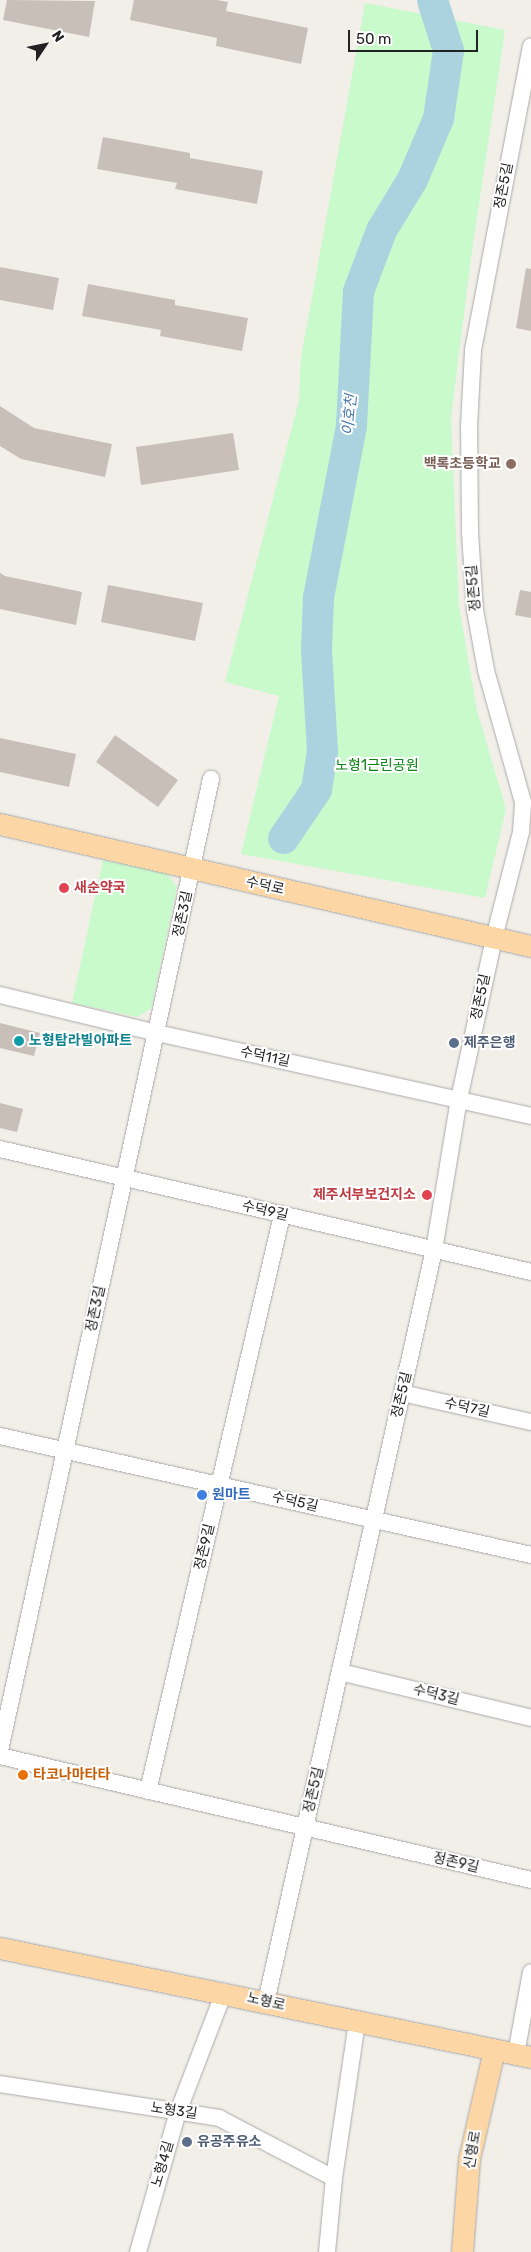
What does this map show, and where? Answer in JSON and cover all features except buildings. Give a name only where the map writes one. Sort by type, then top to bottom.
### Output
[{"type":"main road","name":"수덕로","points":[[0,824],[531,946]]},
{"type":"main road","name":"노형로","points":[[0,1948],[224,1992],[357,2022],[523,2055]]},
{"type":"main road","name":"신형로","points":[[462,2252],[469,2159],[494,2050]]},
{"type":"street","name":"정존5길","points":[[266,2002],[434,1250],[459,1099],[494,938],[521,832],[523,802],[486,670],[475,610],[470,533],[470,418],[473,350],[531,47]]},
{"type":"street","name":"정존3길","points":[[0,1750],[193,869],[211,779]]},
{"type":"street","name":"수덕11길","points":[[0,995],[157,1033],[531,1116]]},
{"type":"street","name":"수덕9길","points":[[0,1150],[531,1272]]},
{"type":"street","name":"정존9길","points":[[148,1791],[282,1215]]},
{"type":"street","name":"수덕7길","points":[[402,1393],[531,1422]]},
{"type":"street","name":"수덕5길","points":[[0,1436],[531,1555]]},
{"type":"street","name":"수덕3길","points":[[340,1672],[531,1718]]},
{"type":"street","name":"정존9길","points":[[0,1756],[531,1880]]},
{"type":"street","points":[[523,2055],[531,1972]]},
{"type":"street","name":"노형4길","points":[[138,2252],[178,2112],[224,1992]]},
{"type":"street","points":[[327,2252],[334,2178],[357,2022]]},
{"type":"street","name":"노형3길","points":[[0,2084],[219,2118],[334,2178]]},
{"type":"green space","name":"노형1근린공원","points":[[365,3],[505,30],[472,251],[451,418],[459,606],[477,710],[506,809],[485,898],[241,854],[279,696],[225,682],[299,400],[301,358]]},
{"type":"green space","points":[[103,860],[167,874],[177,887],[151,1008],[138,1017],[72,1003]]},
{"type":"waterway","name":"이호천","points":[[283,838],[316,789],[322,751],[316,649],[318,597],[351,425],[358,291],[381,230],[412,179],[438,118],[448,50],[432,0]]},
{"type":"place","name":"백록초등학교","points":[[511,464]]},
{"type":"place","name":"새순약국","points":[[64,888]]},
{"type":"place","name":"노형탐라빌아파트","points":[[19,1041]]},
{"type":"place","name":"제주은행","points":[[454,1043]]},
{"type":"place","name":"제주서부보건지소","points":[[427,1195]]},
{"type":"place","name":"원마트","points":[[202,1495]]},
{"type":"place","name":"타코나마타타","points":[[23,1775]]},
{"type":"place","name":"유공주유소","points":[[187,2142]]}]
